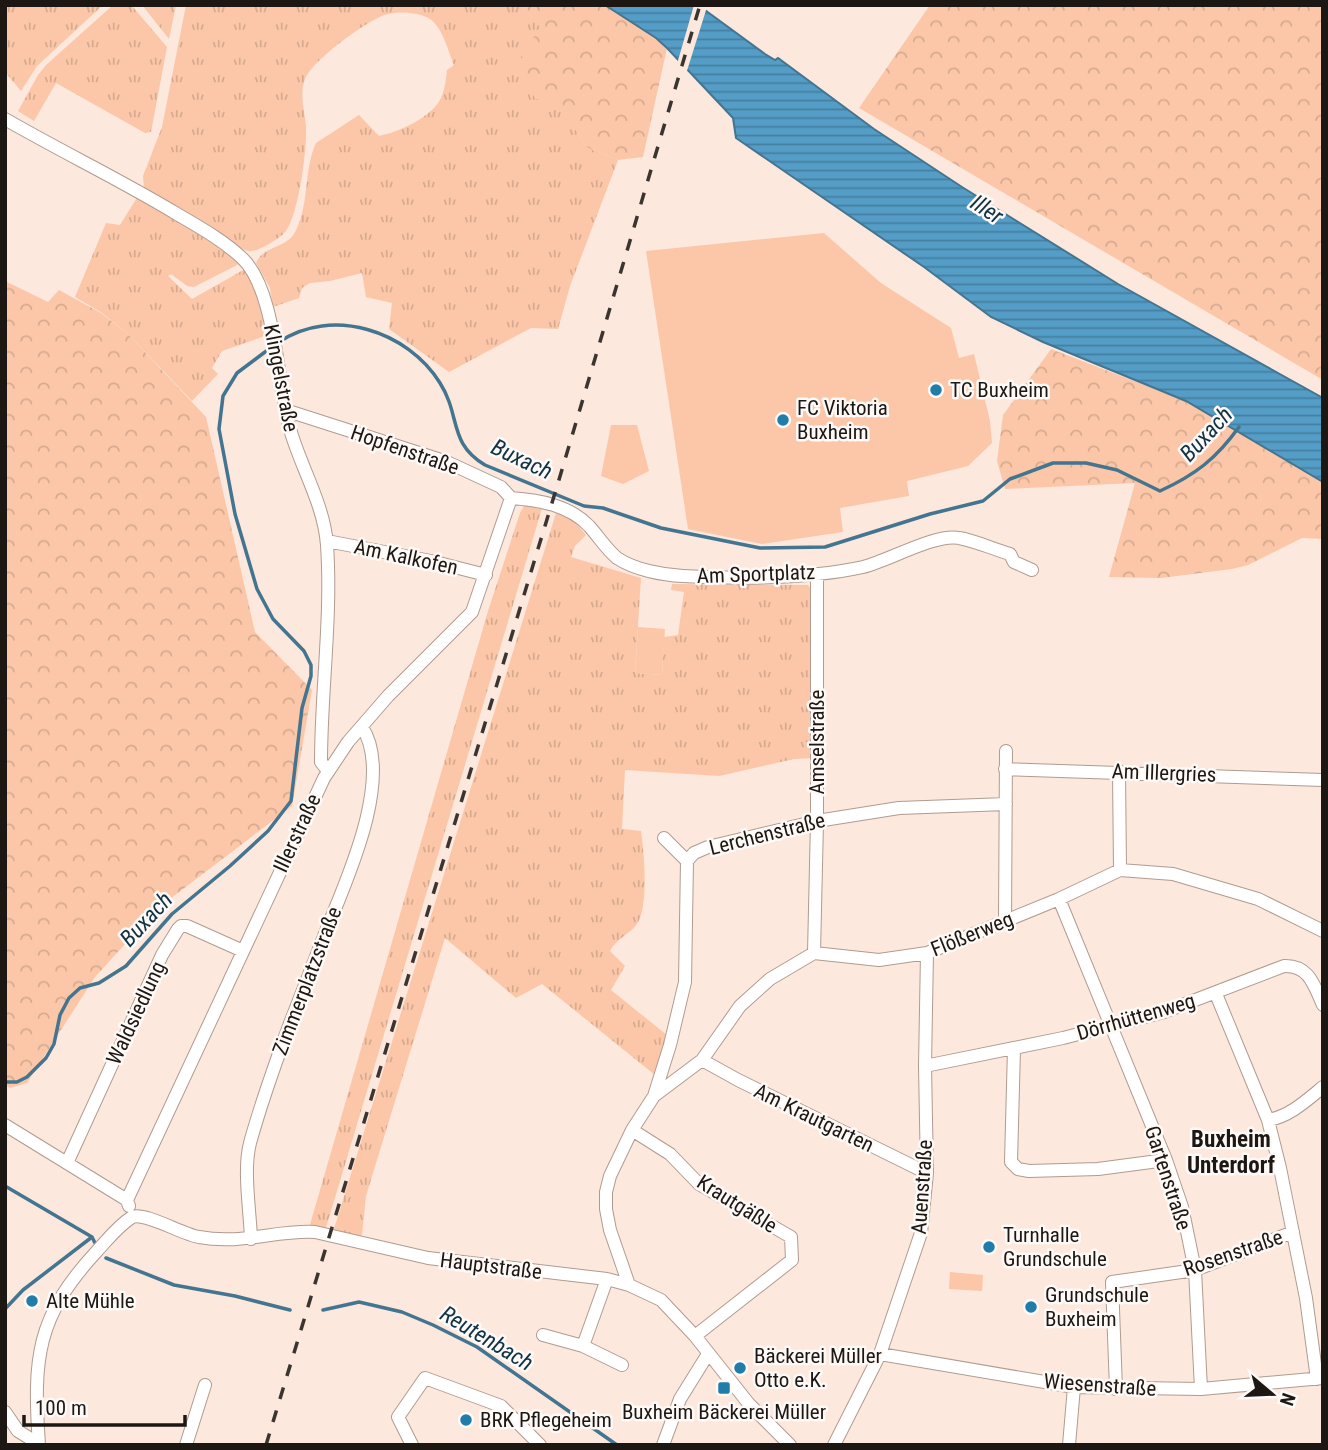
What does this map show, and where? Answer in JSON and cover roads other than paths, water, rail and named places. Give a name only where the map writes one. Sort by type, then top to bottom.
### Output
[{"type":"street","name":"Klingelstraße","points":[[5,119],[134,188],[217,238],[244,260],[258,280],[265,296],[290,432],[320,510],[327,541],[328,594],[321,762],[328,771]]},
{"type":"street","name":"Hopfenstraße","points":[[285,410],[447,462],[501,487],[515,498]]},
{"type":"street","name":"Am Sportplatz","points":[[515,498],[536,499],[567,510],[586,523],[615,556],[633,565],[650,571],[683,576],[817,574],[865,566],[957,537],[1010,554],[1014,562],[1032,570]]},
{"type":"street","name":"Illerstraße","points":[[127,1200],[303,819],[328,771],[407,675],[470,616],[515,498]]},
{"type":"street","name":"Am Kalkofen","points":[[327,541],[486,575]]},
{"type":"street","name":"Amselstraße","points":[[814,953],[817,574]]},
{"type":"street","name":"Zimmerplatzstraße","points":[[251,1239],[248,1170],[250,1143],[289,1028],[342,892],[367,814],[373,768],[368,738],[362,727]]},
{"type":"street","points":[[1005,920],[1006,751]]},
{"type":"street","name":"Am Illergries","points":[[1006,769],[1323,780]]},
{"type":"street","points":[[1119,771],[1120,870]]},
{"type":"street","name":"Lerchenstraße","points":[[654,1096],[685,982],[687,861],[694,853],[708,847],[817,821],[899,808],[1006,804]]},
{"type":"street","points":[[664,838],[687,861]]},
{"type":"street","name":"Flößerweg","points":[[814,953],[879,960],[927,953],[1059,899],[1120,870],[1173,874],[1258,899],[1323,931]]},
{"type":"street","name":"Gartenstraße","points":[[1059,899],[1166,1160],[1182,1207],[1195,1270],[1201,1389]]},
{"type":"street","name":"Waldsiedlung","points":[[67,1163],[162,955],[178,929],[187,926],[243,951]]},
{"type":"street","points":[[629,1285],[610,1230],[606,1209],[610,1176],[632,1130],[654,1096],[702,1060],[740,1006],[770,979],[814,953]]},
{"type":"street","name":"Auenstraße","points":[[834,1445],[880,1354],[921,1233],[928,1173],[925,1066],[927,953]]},
{"type":"street","name":"Dörrhüttenweg","points":[[925,1066],[1164,1012],[1290,965],[1300,967],[1308,974],[1323,1004]]},
{"type":"street","points":[[1216,994],[1268,1120],[1293,1232],[1320,1378]]},
{"type":"street","points":[[1014,1048],[1011,1162],[1015,1167],[1030,1171],[1098,1169],[1166,1160]]},
{"type":"street","name":"Am Krautgarten","points":[[702,1060],[928,1173]]},
{"type":"street","points":[[1268,1120],[1294,1109],[1323,1087]]},
{"type":"street","points":[[5,1125],[127,1200],[131,1216],[86,1263],[45,1327],[38,1359],[39,1444]]},
{"type":"street","name":"Krautgäßle","points":[[632,1130],[670,1154],[699,1184],[791,1237],[792,1260],[695,1336]]},
{"type":"street","name":"Hauptstraße","points":[[131,1216],[143,1216],[196,1237],[251,1239],[300,1231],[315,1232],[428,1258],[607,1279],[629,1285],[662,1300],[695,1336],[749,1404],[790,1445]]},
{"type":"street","name":"Rosenstraße","points":[[1116,1389],[1112,1282],[1195,1270],[1293,1232]]},
{"type":"street","points":[[583,1346],[607,1279]]},
{"type":"street","points":[[543,1335],[583,1346],[622,1365]]},
{"type":"street","points":[[663,1445],[685,1389],[708,1354]]},
{"type":"street","name":"Wiesenstraße","points":[[880,1354],[1074,1387],[1201,1389],[1320,1378]]},
{"type":"street","points":[[412,1445],[398,1417],[425,1378],[501,1406],[540,1445]]},
{"type":"street","points":[[186,1445],[205,1385]]},
{"type":"street","points":[[1069,1445],[1074,1387]]},
{"type":"street","points":[[5,1412],[18,1431],[39,1444]]},
{"type":"water","name":"Iller","points":[[605,5],[698,5],[765,54],[775,60],[778,58],[874,129],[962,187],[1118,284],[1323,398],[1323,482],[1186,401],[1043,342],[991,317],[924,267],[736,138],[733,118],[667,48]]},
{"type":"waterway","name":"Buxach","points":[[279,342],[300,331],[345,325],[389,338],[409,350],[426,365],[440,383],[465,448],[485,465],[584,506],[603,508],[661,528],[760,548],[825,547],[930,514],[983,501],[1010,479],[1053,463],[1086,463],[1117,470],[1160,491],[1204,465],[1239,427]]},
{"type":"waterway","name":"Buxach","points":[[5,1082],[17,1082],[27,1077],[46,1058],[54,1044],[60,1015],[69,998],[80,988],[99,983],[126,966],[172,914],[268,831],[291,801],[302,708],[311,676],[311,665],[304,651],[273,619],[257,589],[235,514],[219,429],[223,396],[237,373],[273,346]]},
{"type":"waterway","name":"Reutenbach","points":[[5,1186],[92,1237],[95,1243]]},
{"type":"waterway","points":[[5,1309],[23,1290],[92,1237]]},
{"type":"waterway","name":"Reutenbach","points":[[106,1258],[174,1285],[290,1310]]},
{"type":"waterway","name":"Reutenbach","points":[[323,1310],[359,1302],[402,1312],[433,1325],[477,1347],[617,1445]]},
{"type":"railway","points":[[266,1445],[700,5]]},
{"type":"place","name":"TC Buxheim","points":[[936,390]]},
{"type":"place","name":"FC Viktoria Buxheim","points":[[783,420]]},
{"type":"place","name":"Turnhalle Grundschule","points":[[989,1247]]},
{"type":"place","name":"Alte Mühle","points":[[32,1301]]},
{"type":"place","name":"Grundschule Buxheim","points":[[1031,1307]]},
{"type":"place","name":"Bäckerei Müller Otto e.K.","points":[[740,1368]]},
{"type":"place","name":"Buxheim Bäckerei Müller","points":[[724,1388]]},
{"type":"place","name":"BRK Pflegeheim","points":[[466,1420]]},
{"type":"district","name":"Buxheim Unterdorf","points":[[1231,1152]]}]
